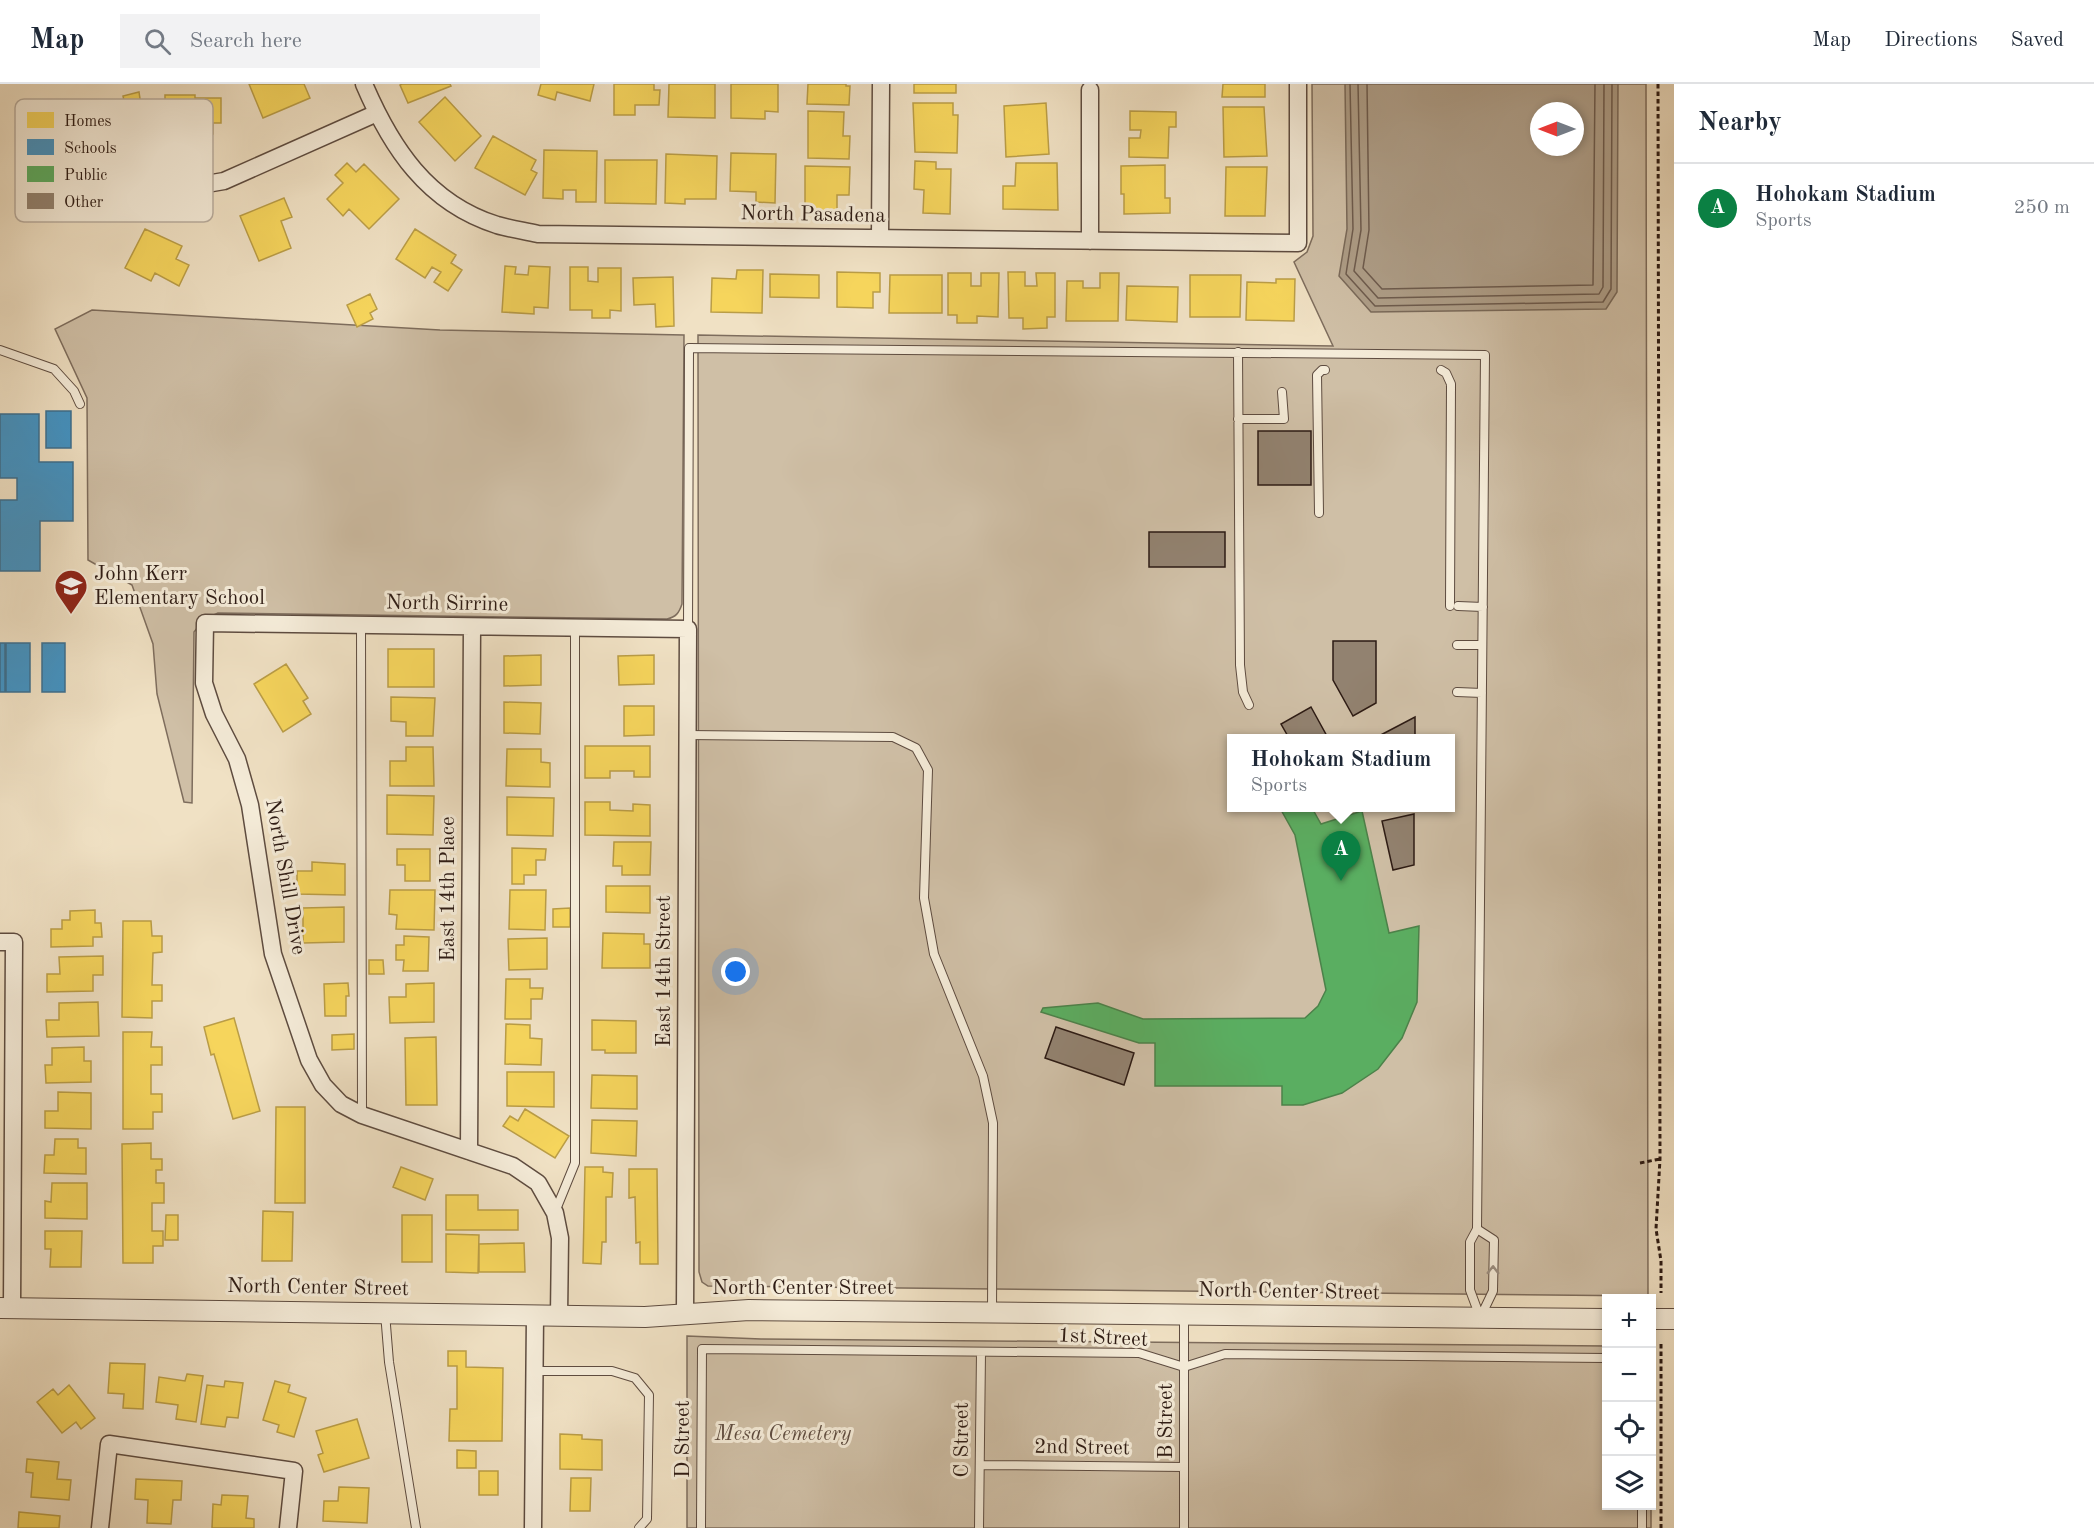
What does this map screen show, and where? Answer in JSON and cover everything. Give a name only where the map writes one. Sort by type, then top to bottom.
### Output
[{"type":"street","name":"North Pasadena","points":[[364,84],[377,113],[404,160],[437,193],[462,209],[496,224],[538,234],[1298,243],[1298,84]]},
{"type":"street","points":[[880,238],[881,84]]},
{"type":"street","points":[[1089,241],[1090,90]]},
{"type":"street","points":[[213,183],[224,181],[377,113]]},
{"type":"street","name":"North Sirrine","points":[[205,623],[688,629]]},
{"type":"street","name":"North Shill Drive","points":[[205,623],[204,683],[214,714],[237,759],[250,805],[273,954],[309,1060],[323,1085],[341,1104],[362,1115],[513,1166],[538,1184],[555,1213],[560,1238],[559,1316]]},
{"type":"street","name":"East 14th Place","points":[[470,1151],[472,627]]},
{"type":"street","name":"East 14th Street","points":[[685,1314],[688,629]]},
{"type":"street","points":[[6,1308],[7,942]]},
{"type":"street","name":"North Center Street","points":[[6,1308],[645,1317],[749,1310],[1602,1318]]},
{"type":"street","points":[[532,1528],[535,1316]]},
{"type":"street","points":[[100,1528],[109,1444],[294,1471],[288,1528]]},
{"type":"lane","points":[[688,629],[689,348],[1485,355],[1477,1229],[1470,1242],[1470,1290],[1480,1318]]},
{"type":"lane","points":[[0,350],[54,369],[74,391],[80,404]]},
{"type":"lane","points":[[1238,352],[1239,665],[1243,692],[1249,705]]},
{"type":"lane","points":[[1319,513],[1317,375],[1325,370]]},
{"type":"lane","points":[[1441,370],[1446,373],[1451,384],[1454,606],[1483,607]]},
{"type":"lane","points":[[1238,419],[1284,419],[1282,392]]},
{"type":"lane","points":[[362,626],[362,1115]]},
{"type":"lane","points":[[555,1213],[575,1163],[575,628]]},
{"type":"lane","points":[[1457,645],[1482,645]]},
{"type":"lane","points":[[1457,692],[1482,693]]},
{"type":"lane","points":[[687,735],[894,736],[916,748],[928,770],[924,898],[934,954],[983,1076],[993,1123],[992,1313]]},
{"type":"lane","points":[[1477,1229],[1494,1240],[1493,1291],[1480,1318]]},
{"type":"lane","points":[[385,1313],[389,1362],[416,1528]]},
{"type":"lane","name":"B Street","points":[[1184,1314],[1184,1528]]},
{"type":"lane","name":"1st Street","points":[[702,1349],[1139,1353],[1184,1367]]},
{"type":"lane","name":"D Street","points":[[701,1528],[702,1349]]},
{"type":"lane","name":"C Street","points":[[979,1528],[981,1352]]},
{"type":"lane","points":[[1184,1367],[1225,1354],[1602,1358]]},
{"type":"lane","points":[[534,1371],[612,1371],[635,1378],[649,1395],[647,1519],[639,1528]]},
{"type":"lane","name":"2nd Street","points":[[980,1465],[1184,1467]]},
{"type":"lane","points":[[1642,1510],[1642,1528]]},
{"type":"path","points":[[1658,84],[1660,1159],[1656,1229],[1661,1261],[1661,1293]]},
{"type":"path","points":[[1640,1163],[1660,1159]]},
{"type":"path","points":[[1661,1344],[1661,1528]]},
{"type":"green space","points":[[1312,84],[1646,84],[1648,1294],[1602,1296],[708,1286],[702,1282],[699,1272],[698,335],[1333,346],[1294,262],[1307,252],[1313,236]]},
{"type":"green space","points":[[92,310],[440,330],[684,335],[682,604],[680,610],[675,616],[667,619],[218,613],[204,621],[194,632],[192,803],[184,802],[157,694],[153,644],[132,585],[88,560],[87,398],[55,329]]},
{"type":"green space","name":"Mesa Cemetery","points":[[687,1336],[761,1339],[1602,1346],[1602,1510],[1651,1510],[1651,1528],[687,1528]]},
{"type":"water","points":[[1345,84],[1618,84],[1617,292],[1606,309],[1371,312],[1339,276],[1347,229]]},
{"type":"building: Homes","points":[[249,84],[304,84],[310,98],[263,118]]},
{"type":"building: Homes","points":[[450,84],[451,86],[408,103],[400,85]]},
{"type":"building: Homes","points":[[541,84],[594,84],[590,101],[557,92],[555,100],[538,95]]},
{"type":"building: Homes","points":[[614,84],[654,84],[654,90],[660,90],[659,105],[635,105],[635,115],[614,115]]},
{"type":"building: Homes","points":[[669,84],[715,84],[715,118],[668,117]]},
{"type":"building: Homes","points":[[731,84],[778,84],[778,112],[765,111],[765,119],[731,118]]},
{"type":"building: Homes","points":[[808,84],[846,84],[850,86],[849,105],[807,104]]},
{"type":"building: Homes","points":[[914,84],[956,84],[956,93],[914,93]]},
{"type":"building: Homes","points":[[1223,84],[1265,84],[1265,97],[1222,97]]},
{"type":"building: Homes","points":[[139,92],[140,99],[124,99],[123,96]]},
{"type":"building: Homes","points":[[165,95],[221,98],[221,123],[213,123],[213,99],[165,99]]},
{"type":"building: Homes","points":[[445,97],[481,136],[455,161],[419,122]]},
{"type":"building: Homes","points":[[913,103],[953,103],[953,115],[958,115],[957,153],[915,152]]},
{"type":"building: Homes","points":[[1046,103],[1049,154],[1006,157],[1004,106]]},
{"type":"building: Homes","points":[[1223,107],[1264,107],[1267,156],[1224,157]]},
{"type":"building: Homes","points":[[808,111],[844,112],[843,136],[850,136],[849,159],[808,158]]},
{"type":"building: Homes","points":[[1130,111],[1176,112],[1176,127],[1169,127],[1168,158],[1129,157],[1129,138],[1140,138],[1141,130],[1130,130]]},
{"type":"building: Homes","points":[[493,136],[536,160],[531,170],[537,173],[525,195],[475,168]]},
{"type":"building: Homes","points":[[544,150],[597,151],[596,202],[576,202],[576,190],[563,190],[563,199],[543,198]]},
{"type":"building: Homes","points":[[731,153],[776,154],[775,203],[756,202],[756,192],[730,191]]},
{"type":"building: Homes","points":[[666,154],[717,156],[716,199],[685,199],[685,204],[665,203]]},
{"type":"building: Homes","points":[[605,160],[657,160],[656,204],[605,203]]},
{"type":"building: Homes","points":[[915,161],[936,162],[936,169],[951,169],[950,214],[923,213],[924,190],[914,189]]},
{"type":"building: Homes","points":[[347,163],[356,172],[364,164],[399,199],[369,229],[349,209],[343,216],[327,199],[343,183],[335,175]]},
{"type":"building: Homes","points":[[1016,163],[1057,163],[1058,210],[1003,209],[1003,186],[1015,186]]},
{"type":"building: Homes","points":[[1165,165],[1165,198],[1170,198],[1170,213],[1124,214],[1121,166]]},
{"type":"building: Homes","points":[[805,166],[850,167],[849,195],[837,195],[837,213],[805,213]]},
{"type":"building: Homes","points":[[1226,167],[1267,167],[1265,216],[1225,216]]},
{"type":"building: Homes","points":[[284,198],[292,217],[281,221],[291,248],[259,261],[240,216]]},
{"type":"building: Homes","points":[[145,229],[182,246],[176,259],[189,265],[179,286],[155,273],[151,281],[125,268]]},
{"type":"building: Homes","points":[[415,229],[456,255],[451,263],[462,270],[448,291],[434,282],[441,272],[432,267],[425,278],[396,259]]},
{"type":"building: Homes","points":[[505,266],[516,267],[515,274],[528,275],[529,266],[550,267],[548,308],[534,307],[534,314],[502,312]]},
{"type":"building: Homes","points":[[570,267],[588,267],[588,281],[598,282],[598,268],[621,268],[621,311],[610,310],[610,318],[592,318],[592,310],[570,310]]},
{"type":"building: Homes","points":[[737,270],[763,270],[762,313],[711,312],[712,278],[736,279]]},
{"type":"building: Homes","points":[[837,272],[880,273],[880,292],[873,292],[873,308],[837,307]]},
{"type":"building: Homes","points":[[1008,272],[1025,272],[1025,286],[1037,286],[1036,273],[1055,273],[1055,317],[1047,317],[1047,328],[1023,329],[1023,318],[1009,318]]},
{"type":"building: Homes","points":[[948,273],[971,273],[971,286],[981,286],[981,273],[999,273],[998,317],[977,316],[977,323],[957,323],[957,315],[948,315]]},
{"type":"building: Homes","points":[[1100,273],[1119,273],[1118,321],[1066,321],[1067,281],[1083,281],[1083,288],[1100,288]]},
{"type":"building: Homes","points":[[770,274],[819,275],[819,298],[770,297]]},
{"type":"building: Homes","points":[[890,275],[942,275],[942,313],[889,313]]},
{"type":"building: Homes","points":[[1190,275],[1241,275],[1240,317],[1190,317]]},
{"type":"building: Homes","points":[[673,277],[674,326],[656,327],[655,304],[634,305],[633,278]]},
{"type":"building: Homes","points":[[1276,279],[1295,279],[1294,321],[1246,320],[1247,282],[1276,283]]},
{"type":"building: Homes","points":[[1127,286],[1178,287],[1177,322],[1126,320]]},
{"type":"building: Homes","points":[[370,294],[377,309],[370,313],[373,319],[357,327],[347,305]]},
{"type":"building: Homes","points":[[388,649],[434,649],[434,687],[388,687]]},
{"type":"building: Homes","points":[[541,655],[541,685],[504,686],[504,656]]},
{"type":"building: Homes","points":[[654,655],[654,684],[619,685],[618,656]]},
{"type":"building: Homes","points":[[286,664],[308,698],[303,701],[311,714],[283,732],[254,684]]},
{"type":"building: Homes","points":[[391,697],[435,698],[433,736],[406,736],[406,722],[391,721]]},
{"type":"building: Homes","points":[[504,702],[541,703],[540,734],[504,733]]},
{"type":"building: Homes","points":[[624,706],[654,706],[654,735],[624,736]]},
{"type":"building: Homes","points":[[585,746],[650,746],[650,777],[634,777],[634,771],[610,771],[610,778],[585,778]]},
{"type":"building: Homes","points":[[406,747],[433,747],[434,786],[390,786],[390,761],[406,761]]},
{"type":"building: Homes","points":[[507,749],[541,749],[541,762],[550,763],[550,787],[506,786]]},
{"type":"building: Homes","points":[[387,795],[434,796],[433,835],[387,834]]},
{"type":"building: Homes","points":[[507,797],[554,798],[553,836],[507,835]]},
{"type":"building: Homes","points":[[585,802],[610,802],[610,810],[633,811],[633,804],[650,805],[650,836],[585,835]]},
{"type":"building: Homes","points":[[614,842],[651,842],[650,875],[622,875],[622,866],[613,866]]},
{"type":"building: Homes","points":[[512,848],[546,849],[545,860],[536,860],[536,875],[524,875],[524,884],[512,884]]},
{"type":"building: Homes","points":[[397,849],[430,849],[430,881],[405,881],[405,865],[397,865]]},
{"type":"building: Homes","points":[[312,862],[345,864],[345,895],[297,894],[297,871],[312,871]]},
{"type":"building: Homes","points":[[606,886],[650,886],[650,913],[606,912]]},
{"type":"building: Homes","points":[[390,890],[435,890],[434,930],[396,929],[397,915],[389,914]]},
{"type":"building: Homes","points":[[510,890],[546,890],[545,930],[509,929]]},
{"type":"building: Homes","points":[[344,907],[344,942],[303,943],[303,908]]},
{"type":"building: Homes","points":[[570,908],[570,927],[553,927],[553,909]]},
{"type":"building: Homes","points":[[95,910],[95,923],[101,923],[102,937],[93,937],[93,946],[51,947],[51,929],[62,929],[62,920],[70,920],[70,911]]},
{"type":"building: Homes","points":[[123,921],[151,921],[152,936],[162,936],[162,952],[153,953],[152,985],[162,985],[162,1001],[152,1001],[152,1018],[122,1017]]},
{"type":"building: Homes","points":[[603,933],[644,934],[644,944],[650,944],[650,968],[602,968]]},
{"type":"building: Homes","points":[[404,936],[429,937],[428,971],[403,971],[404,960],[396,960],[396,945],[404,945]]},
{"type":"building: Homes","points":[[547,938],[547,969],[509,970],[508,939]]},
{"type":"building: Homes","points":[[103,956],[103,975],[93,975],[93,991],[47,992],[47,974],[60,974],[59,957]]},
{"type":"building: Homes","points":[[369,960],[383,960],[384,974],[369,974]]},
{"type":"building: Homes","points":[[506,979],[530,979],[530,988],[543,988],[542,999],[531,999],[531,1019],[505,1019]]},
{"type":"building: Homes","points":[[348,983],[346,1016],[325,1016],[324,984]]},
{"type":"building: Homes","points":[[434,983],[434,1022],[390,1023],[389,997],[406,997],[406,984]]},
{"type":"building: Homes","points":[[98,1002],[99,1036],[47,1037],[46,1020],[59,1020],[59,1003]]},
{"type":"building: Homes","points":[[234,1018],[260,1111],[233,1119],[204,1027]]},
{"type":"building: Homes","points":[[592,1020],[636,1021],[636,1053],[605,1053],[605,1050],[592,1050]]},
{"type":"building: Homes","points":[[506,1024],[530,1025],[530,1038],[542,1039],[541,1065],[505,1064]]},
{"type":"building: Homes","points":[[123,1032],[152,1032],[151,1047],[162,1047],[162,1065],[151,1065],[151,1094],[162,1094],[162,1112],[153,1112],[153,1129],[123,1129]]},
{"type":"building: Homes","points":[[354,1034],[354,1049],[332,1050],[332,1035]]},
{"type":"building: Homes","points":[[436,1037],[437,1105],[406,1105],[405,1038]]},
{"type":"building: Homes","points":[[84,1047],[84,1061],[91,1061],[91,1082],[46,1083],[45,1065],[52,1065],[52,1048]]},
{"type":"building: Homes","points":[[507,1072],[554,1072],[554,1107],[507,1106]]},
{"type":"building: Homes","points":[[592,1075],[637,1076],[637,1109],[591,1108]]},
{"type":"building: Homes","points":[[58,1092],[91,1093],[91,1129],[45,1128],[45,1111],[58,1111]]},
{"type":"building: Homes","points":[[276,1107],[305,1107],[305,1203],[275,1203]]},
{"type":"building: Homes","points":[[525,1109],[569,1136],[555,1158],[503,1126],[510,1116],[518,1121]]},
{"type":"building: Homes","points":[[592,1120],[637,1121],[636,1156],[591,1153]]},
{"type":"building: Homes","points":[[55,1139],[78,1139],[78,1148],[86,1148],[86,1174],[44,1173],[45,1155],[54,1155]]},
{"type":"building: Homes","points":[[151,1143],[151,1159],[162,1159],[162,1170],[156,1170],[156,1183],[164,1183],[164,1203],[152,1203],[152,1231],[163,1231],[163,1246],[153,1246],[153,1263],[123,1263],[122,1144]]},
{"type":"building: Homes","points":[[401,1167],[433,1179],[425,1200],[393,1187]]},
{"type":"building: Homes","points":[[585,1167],[603,1167],[603,1172],[613,1173],[612,1197],[606,1197],[606,1242],[602,1242],[601,1264],[583,1263]]},
{"type":"building: Homes","points":[[629,1169],[657,1169],[658,1264],[640,1264],[640,1242],[636,1243],[635,1197],[629,1198]]},
{"type":"building: Homes","points":[[52,1183],[87,1183],[87,1219],[45,1218],[45,1201],[51,1202]]},
{"type":"building: Homes","points":[[446,1195],[478,1195],[478,1210],[518,1210],[518,1230],[446,1230]]},
{"type":"building: Homes","points":[[263,1211],[293,1212],[292,1261],[262,1261]]},
{"type":"building: Homes","points":[[166,1215],[178,1215],[178,1240],[165,1240]]},
{"type":"building: Homes","points":[[402,1215],[432,1215],[432,1262],[402,1262]]},
{"type":"building: Homes","points":[[45,1231],[82,1231],[81,1267],[50,1267],[51,1249],[45,1249]]},
{"type":"building: Homes","points":[[446,1234],[479,1235],[478,1273],[446,1272]]},
{"type":"building: Homes","points":[[524,1243],[525,1272],[479,1272],[479,1244]]},
{"type":"building: Homes","points":[[448,1351],[466,1351],[466,1367],[503,1368],[502,1441],[449,1441],[450,1409],[457,1409],[457,1366],[448,1366]]},
{"type":"building: Homes","points":[[110,1363],[145,1364],[143,1409],[123,1408],[124,1394],[108,1393]]},
{"type":"building: Homes","points":[[187,1374],[203,1376],[196,1422],[176,1419],[178,1405],[156,1402],[159,1377],[185,1381]]},
{"type":"building: Homes","points":[[225,1381],[243,1383],[238,1418],[227,1417],[225,1427],[201,1424],[207,1385],[224,1387]]},
{"type":"building: Homes","points":[[275,1381],[290,1385],[288,1392],[306,1398],[294,1437],[277,1432],[279,1425],[263,1420]]},
{"type":"building: Homes","points":[[69,1385],[95,1418],[81,1429],[76,1422],[62,1433],[37,1402],[53,1389],[58,1395]]},
{"type":"building: Homes","points":[[357,1419],[369,1458],[324,1472],[318,1455],[323,1453],[316,1431]]},
{"type":"building: Homes","points":[[560,1434],[582,1435],[582,1439],[602,1440],[602,1470],[560,1469]]},
{"type":"building: Homes","points":[[457,1450],[476,1451],[476,1468],[457,1468]]},
{"type":"building: Homes","points":[[27,1459],[59,1462],[57,1479],[71,1480],[69,1500],[31,1497],[33,1473],[26,1472]]},
{"type":"building: Homes","points":[[479,1471],[498,1471],[498,1495],[479,1495]]},
{"type":"building: Homes","points":[[571,1478],[591,1478],[590,1511],[570,1511]]},
{"type":"building: Homes","points":[[136,1479],[182,1481],[181,1500],[173,1500],[171,1524],[147,1523],[148,1500],[135,1499]]},
{"type":"building: Homes","points":[[339,1487],[369,1488],[367,1523],[323,1521],[324,1501],[338,1501]]},
{"type":"building: Homes","points":[[222,1495],[248,1496],[246,1518],[254,1519],[254,1528],[212,1528],[213,1504],[221,1505]]},
{"type":"building: Homes","points":[[19,1512],[60,1516],[59,1528],[18,1528]]},
{"type":"building: Schools","points":[[46,411],[71,411],[71,448],[46,448]]},
{"type":"building: Schools","points":[[0,414],[39,414],[39,462],[73,462],[73,521],[40,521],[40,571],[0,571],[0,500],[17,500],[17,478],[0,478]]},
{"type":"building: Schools","points":[[0,643],[5,643],[5,692],[0,692]]},
{"type":"building: Schools","points":[[6,643],[30,643],[30,692],[6,692]]},
{"type":"building: Schools","points":[[42,643],[65,643],[65,692],[42,692]]},
{"type":"building: Public","points":[[1282,812],[1314,812],[1321,824],[1362,812],[1389,933],[1419,926],[1417,1002],[1402,1038],[1378,1069],[1342,1093],[1303,1105],[1282,1105],[1282,1086],[1155,1086],[1155,1043],[1139,1043],[1041,1012],[1043,1008],[1098,1003],[1143,1019],[1305,1018],[1318,1006],[1326,990],[1295,835]]},
{"type":"building: Other","points":[[1258,431],[1311,431],[1311,485],[1258,485]]},
{"type":"building: Other","points":[[1149,532],[1225,532],[1225,567],[1149,567]]},
{"type":"building: Other","points":[[1333,641],[1376,641],[1376,703],[1353,716],[1333,680]]},
{"type":"building: Other","points":[[1311,707],[1326,734],[1287,734],[1281,724]]},
{"type":"building: Other","points":[[1415,717],[1415,734],[1383,734]]},
{"type":"building: Other","points":[[1414,814],[1414,865],[1393,870],[1382,821]]},
{"type":"building: Other","points":[[1056,1027],[1134,1053],[1124,1085],[1045,1058]]},
{"type":"place","name":"John Kerr Elementary School","points":[[71,615]]},
{"type":"place","name":"Hohokam Stadium","points":[[1341,881]]}]
